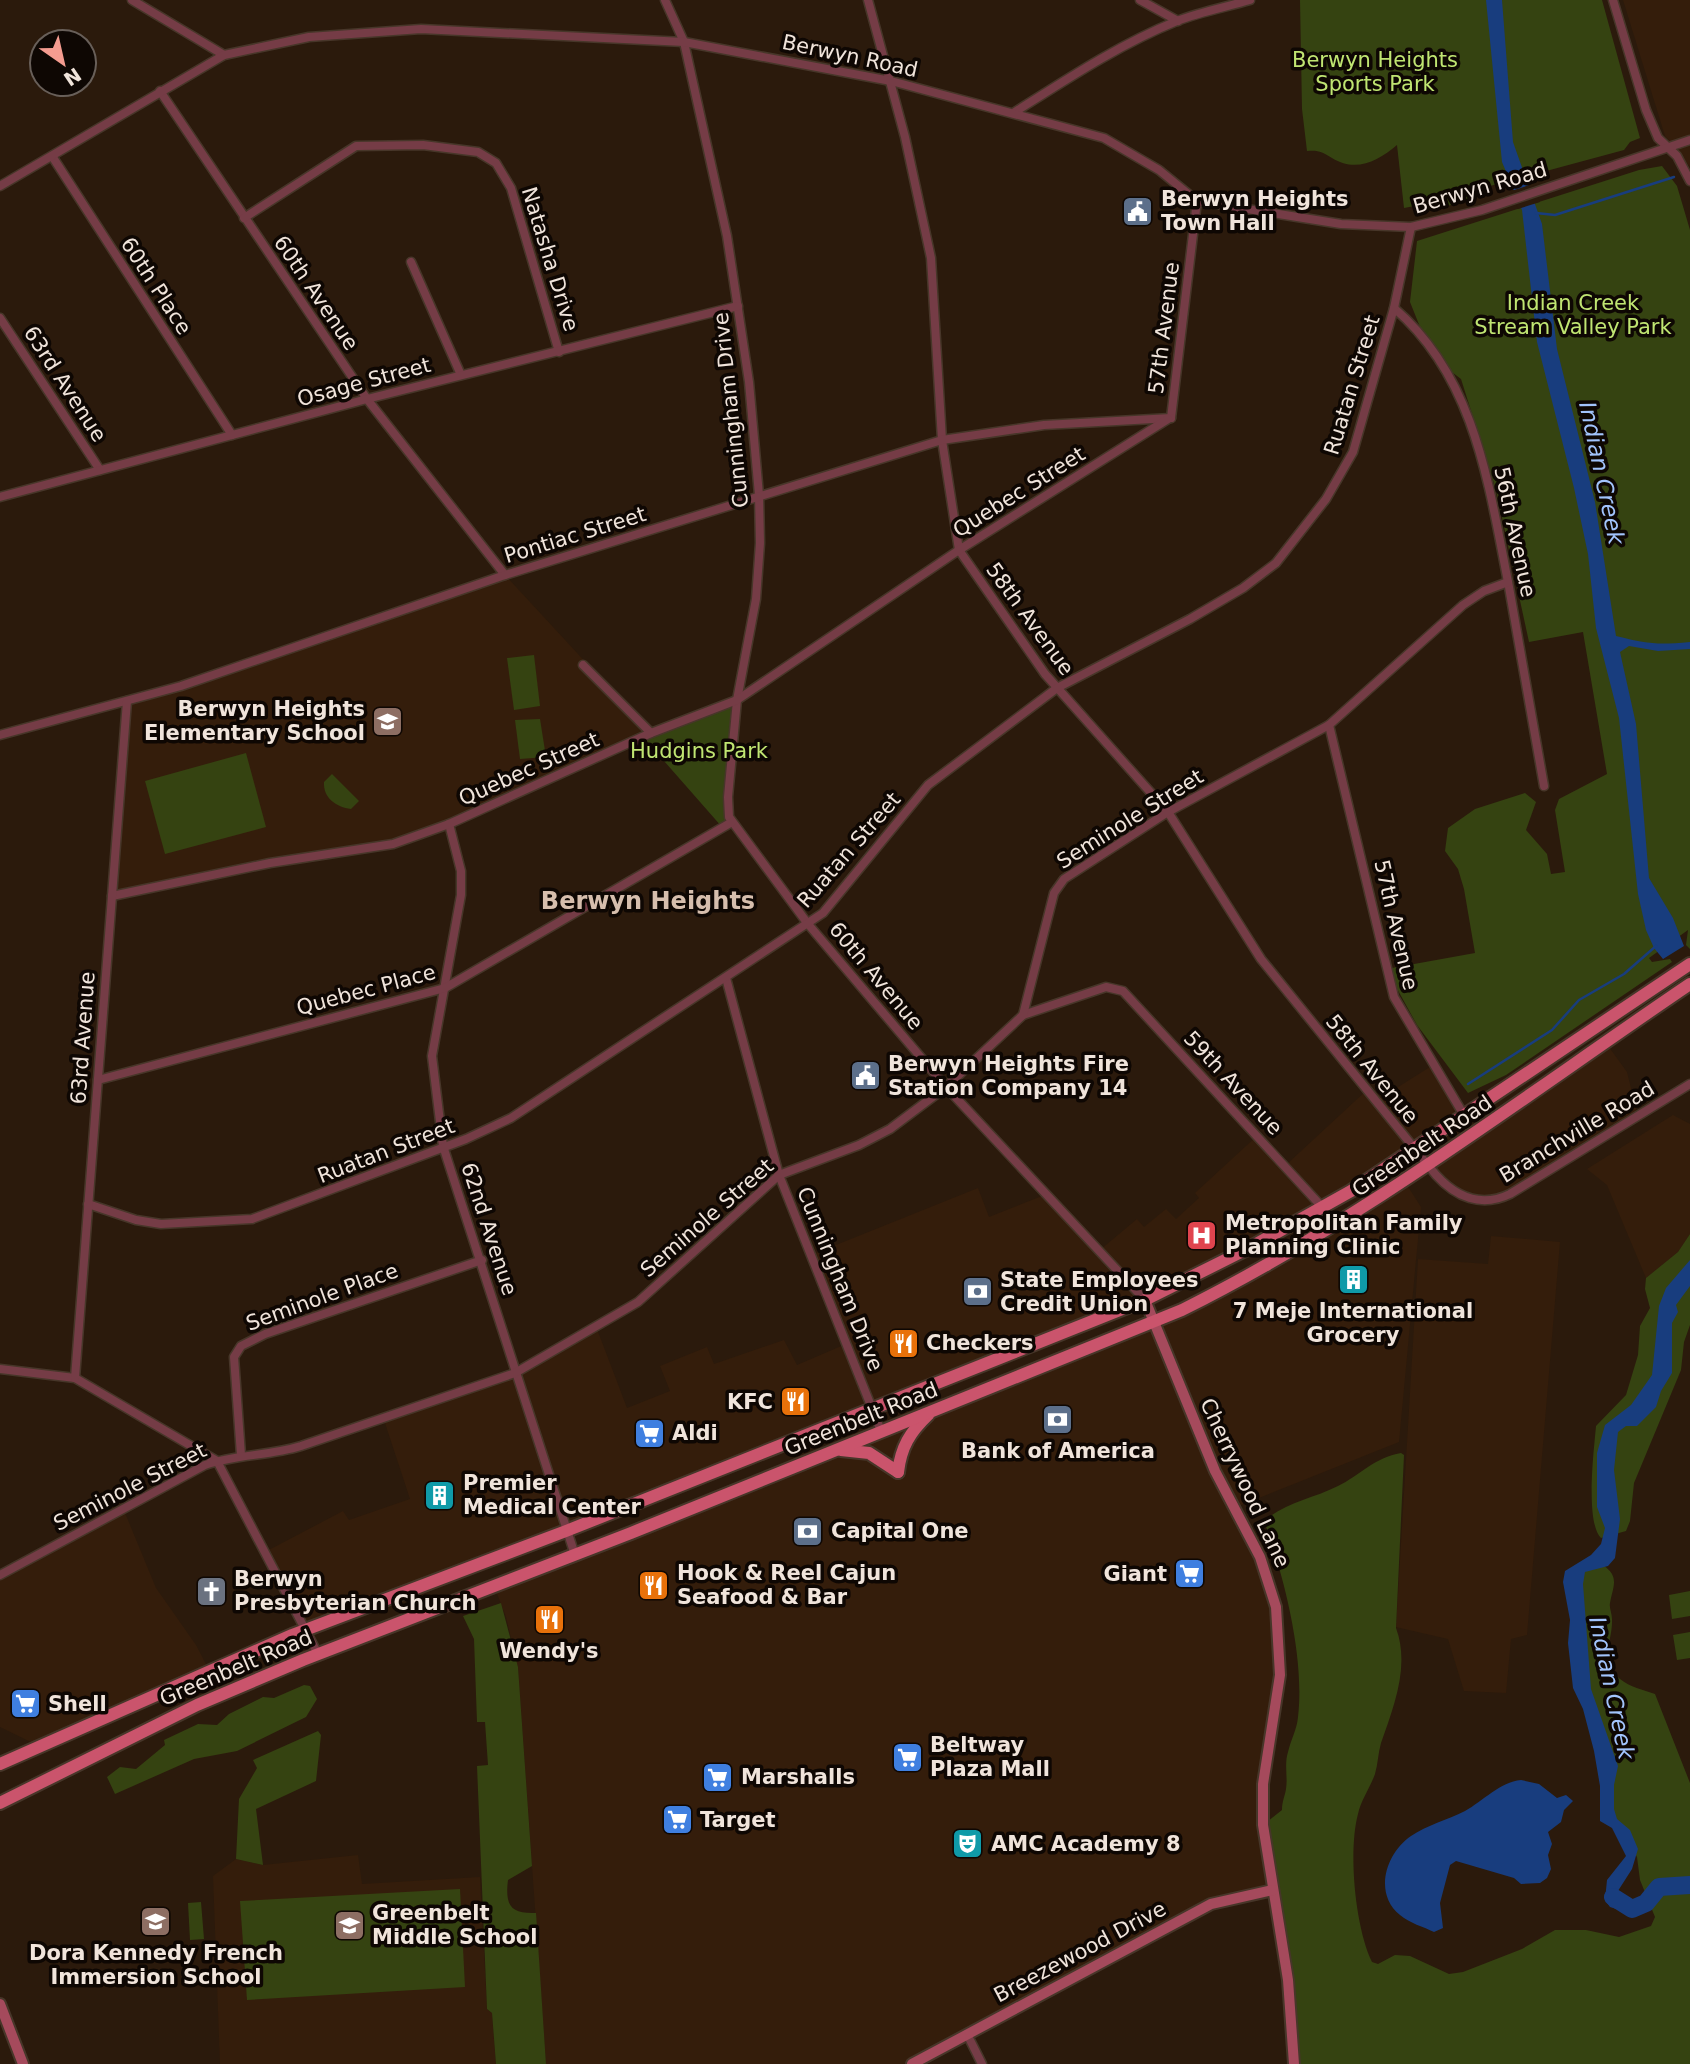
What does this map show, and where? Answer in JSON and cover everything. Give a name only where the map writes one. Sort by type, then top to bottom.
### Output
[{"type":"main road","name":"Greenbelt Road","points":[[0,1761],[305,1630],[566,1531],[1145,1300],[1322,1208],[1465,1117],[1690,964]]},
{"type":"main road","name":"Greenbelt Road","points":[[0,1803],[197,1704],[317,1654],[575,1555],[1154,1323],[1256,1272],[1429,1167],[1690,984]]},
{"type":"main road","points":[[831,1451],[869,1453],[898,1472],[902,1448],[909,1435],[934,1410]]},
{"type":"street","points":[[132,0],[224,55]]},
{"type":"street","name":"Cunningham Drive","points":[[665,0],[684,41],[727,236],[749,382],[759,495],[760,544],[756,598],[737,700],[728,797],[728,813],[732,822]]},
{"type":"street","name":"58th Avenue","points":[[868,0],[891,81],[931,258],[942,440],[959,550],[1057,688],[1168,812],[1261,959],[1415,1150]]},
{"type":"street","points":[[1140,0],[1178,21]]},
{"type":"street","points":[[1015,112],[1106,56],[1178,21],[1250,0]]},
{"type":"street","points":[[1613,0],[1646,110],[1658,138],[1676,156],[1690,181]]},
{"type":"street","name":"Berwyn Road","points":[[0,186],[224,55],[309,37],[421,29],[684,41],[891,81],[1015,112],[1115,143],[1159,170],[1197,201],[1341,224],[1411,227],[1511,200],[1690,140]]},
{"type":"street","name":"60th Avenue","points":[[160,91],[366,399],[505,575]]},
{"type":"street","name":"Natasha Drive","points":[[244,218],[356,146],[423,145],[478,152],[496,163],[507,179],[559,352]]},
{"type":"street","name":"60th Place","points":[[52,156],[232,435]]},
{"type":"street","name":"57th Avenue","points":[[1171,418],[1197,201]]},
{"type":"street","name":"Ruatan Street","points":[[88,1204],[125,1217],[161,1224],[252,1219],[443,1146],[511,1118],[808,924],[830,905],[928,785],[1057,688],[1190,619],[1243,588],[1276,563],[1326,499],[1353,452],[1394,308],[1411,227]]},
{"type":"street","points":[[411,262],[461,375]]},
{"type":"street","name":"Osage Street","points":[[0,498],[366,399],[738,306]]},
{"type":"street","name":"56th Avenue","points":[[1394,308],[1434,349],[1466,409],[1490,489],[1544,786]]},
{"type":"street","name":"63rd Avenue","points":[[0,318],[100,470]]},
{"type":"street","name":"Pontiac Street","points":[[0,735],[215,675],[505,575],[571,557],[759,495],[942,440],[1044,425],[1171,418]]},
{"type":"street","name":"Quebec Street","points":[[112,896],[270,863],[393,844],[449,824],[652,733],[737,700],[959,550],[1171,418]]},
{"type":"street","name":"Seminole Street","points":[[0,1575],[217,1461],[301,1447],[515,1373],[638,1302],[779,1175],[880,1135],[946,1087],[1023,1015],[1059,884],[1168,812],[1329,725],[1463,605],[1484,591],[1508,582]]},
{"type":"street","points":[[583,665],[652,733]]},
{"type":"street","name":"63rd Avenue","points":[[75,1378],[127,701]]},
{"type":"street","name":"57th Avenue","points":[[1329,725],[1398,1006],[1465,1117]]},
{"type":"street","name":"60th Avenue","points":[[732,822],[808,924],[946,1087],[1145,1300]]},
{"type":"street","name":"Quebec Place","points":[[98,1080],[445,988],[732,822]]},
{"type":"street","name":"62nd Avenue","points":[[449,824],[462,883],[432,1056],[443,1146],[482,1260],[515,1373],[575,1555]]},
{"type":"street","name":"Cunningham Drive","points":[[726,978],[779,1175],[881,1431]]},
{"type":"street","name":"59th Avenue","points":[[1023,1015],[1090,991],[1114,988],[1128,995],[1322,1208]]},
{"type":"street","name":"Branchville Road","points":[[1415,1150],[1447,1187],[1462,1197],[1487,1201],[1503,1198],[1690,1084]]},
{"type":"street","name":"Seminole Place","points":[[241,1455],[234,1357],[242,1346],[265,1334],[482,1260]]},
{"type":"street","name":"Cherrywood Lane","points":[[1145,1300],[1215,1471],[1260,1557],[1276,1607],[1280,1675],[1263,1792],[1265,1851],[1290,2002],[1294,2064]]},
{"type":"street","points":[[0,1369],[75,1378],[217,1461],[317,1654]]},
{"type":"street","name":"Breezewood Drive","points":[[912,2064],[1211,1904],[1273,1890]]},
{"type":"street","points":[[0,2004],[23,2064]]},
{"type":"street","points":[[967,2034],[982,2064]]},
{"type":"shaded area","points":[[1623,0],[1690,0],[1690,167],[1665,136]]},
{"type":"shaded area","points":[[505,575],[651,733],[414,838],[270,863],[112,896],[127,701]]},
{"type":"shaded area","points":[[1606,1043],[1627,1072],[1638,1116],[1503,1197],[1462,1197],[1429,1167]]},
{"type":"shaded area","points":[[1433,1065],[1465,1117],[1415,1150],[1145,1300],[305,1630],[265,1552],[343,1511],[349,1520],[410,1499],[383,1417],[515,1373],[597,1329],[627,1408],[670,1391],[660,1366],[707,1347],[714,1364],[784,1340],[797,1365],[846,1344],[811,1255],[978,1188],[989,1217],[1047,1194],[1100,1250],[1137,1219],[1144,1227],[1166,1209],[1176,1219],[1199,1198],[1195,1193],[1258,1135],[1286,1165],[1367,1090],[1376,1101]]},
{"type":"shaded area","points":[[1673,1115],[1690,1124],[1690,1234],[1678,1252],[1646,1278],[1607,1185],[1587,1169]]},
{"type":"shaded area","points":[[1405,1182],[1421,1207],[1399,1442],[1234,1508],[1260,1557],[1280,1631],[1263,1784],[1273,1890],[1236,1897],[912,2064],[546,2064],[518,1668],[506,1617],[494,1586],[1154,1323]]},
{"type":"shaded area","points":[[1491,1236],[1560,1242],[1527,1635],[1511,1639],[1506,1693],[1464,1691],[1448,1639],[1396,1627],[1418,1259],[1488,1264]]},
{"type":"shaded area","points":[[123,1508],[156,1588],[196,1645],[209,1670],[39,1746],[0,1727],[0,1575]]},
{"type":"shaded area","name":"Greenbelt Middle School","points":[[358,1855],[362,1884],[480,1877],[487,2009],[492,2013],[496,2064],[220,2064],[213,1876],[236,1859],[263,1865]]},
{"type":"green space","name":"Berwyn Heights Sports Park","points":[[1300,0],[1602,0],[1640,138],[1630,142],[1624,150],[1479,189],[1467,200],[1438,209],[1436,202],[1404,208],[1397,145],[1382,156],[1358,165],[1341,162],[1320,152],[1307,151],[1302,109]]},
{"type":"green space","name":"Indian Creek Stream Valley Park","points":[[1662,166],[1677,186],[1690,230],[1690,949],[1686,945],[1688,930],[1649,958],[1652,962],[1670,959],[1672,962],[1506,1075],[1468,1093],[1417,1025],[1395,985],[1392,968],[1475,953],[1464,889],[1458,869],[1445,851],[1448,828],[1475,809],[1525,793],[1536,802],[1526,830],[1547,854],[1551,874],[1565,872],[1555,810],[1559,799],[1607,774],[1583,632],[1529,642],[1496,490],[1461,379],[1432,357],[1410,302],[1417,241],[1639,170]]},
{"type":"green space","points":[[534,655],[540,706],[514,710],[507,658]]},
{"type":"green space","name":"Hudgins Park","points":[[737,700],[728,797],[732,822],[722,827],[643,737]]},
{"type":"green space","points":[[540,719],[546,757],[520,759],[515,720]]},
{"type":"green space","points":[[246,753],[266,827],[165,854],[145,781]]},
{"type":"green space","points":[[332,774],[359,801],[351,809],[336,804],[328,797],[324,782]]},
{"type":"green space","points":[[1690,1234],[1690,1325],[1684,1342],[1681,1370],[1634,1483],[1630,1521],[1626,1531],[1601,1538],[1596,1530],[1592,1502],[1596,1426],[1626,1395],[1638,1355],[1640,1326],[1650,1308],[1645,1289],[1646,1278],[1678,1252]]},
{"type":"green space","points":[[1401,1453],[1404,1455],[1396,1628],[1400,1642],[1401,1671],[1375,1774],[1361,1804],[1355,1830],[1357,1910],[1372,1962],[1378,1964],[1395,1955],[1410,1956],[1449,1974],[1463,1972],[1522,1949],[1555,1930],[1586,1930],[1619,1937],[1651,1926],[1655,1917],[1640,1880],[1637,1857],[1610,1812],[1572,1576],[1603,1565],[1612,1574],[1614,1582],[1610,1605],[1610,1665],[1613,1672],[1624,1682],[1655,1694],[1690,1783],[1690,2064],[1294,2064],[1263,1825],[1282,1810],[1287,1757],[1298,1717],[1298,1669],[1291,1618],[1279,1567],[1264,1521],[1290,1505],[1346,1482],[1383,1458]]},
{"type":"green space","points":[[1690,1591],[1690,1616],[1672,1619],[1669,1595]]},
{"type":"green space","points":[[501,1603],[518,1667],[532,1866],[508,1880],[507,1896],[515,1910],[536,1913],[546,2064],[496,2064],[492,2013],[487,2009],[477,1766],[488,1765],[485,1722],[477,1722],[474,1639],[463,1616]]},
{"type":"green space","points":[[1690,1632],[1690,1658],[1677,1660],[1673,1635]]},
{"type":"green space","points":[[304,1685],[310,1686],[317,1699],[306,1717],[237,1751],[194,1759],[115,1794],[107,1777],[120,1767],[136,1769],[165,1745],[164,1740],[198,1724],[217,1725],[229,1714],[263,1697],[274,1698]]},
{"type":"green space","points":[[318,1731],[321,1735],[316,1781],[256,1809],[263,1865],[236,1859],[239,1799],[257,1768],[253,1760]]},
{"type":"green space","points":[[460,1889],[465,1987],[247,2000],[240,1901]]},
{"type":"green space","points":[[201,1902],[204,1939],[190,1940],[188,1903]]},
{"type":"water","name":"Indian Creek","points":[[1486,0],[1502,0],[1513,142],[1542,224],[1557,349],[1595,502],[1616,636],[1653,643],[1690,642],[1690,649],[1658,651],[1629,646],[1620,652],[1636,724],[1649,878],[1673,918],[1684,946],[1663,959],[1654,948],[1646,930],[1638,894],[1619,718],[1596,628],[1588,554],[1574,488],[1537,342],[1522,210],[1502,162]]},
{"type":"water","points":[[1690,1260],[1690,1286],[1676,1305],[1678,1312],[1672,1323],[1672,1373],[1661,1391],[1656,1407],[1637,1426],[1626,1426],[1618,1432],[1614,1470],[1620,1519],[1615,1558],[1608,1566],[1585,1572],[1583,1584],[1591,1689],[1618,1766],[1614,1785],[1614,1809],[1617,1819],[1630,1830],[1638,1849],[1632,1869],[1616,1894],[1633,1902],[1632,1914],[1610,1907],[1605,1900],[1607,1880],[1626,1856],[1612,1828],[1600,1821],[1600,1786],[1594,1751],[1583,1709],[1573,1688],[1568,1643],[1570,1620],[1563,1582],[1565,1571],[1591,1555],[1601,1544],[1605,1528],[1597,1507],[1597,1453],[1605,1425],[1631,1405],[1652,1375],[1659,1306],[1666,1288]]},
{"type":"water","points":[[1521,1780],[1539,1784],[1557,1798],[1566,1795],[1573,1801],[1564,1810],[1561,1822],[1548,1832],[1552,1844],[1548,1855],[1551,1869],[1547,1878],[1540,1883],[1521,1884],[1514,1878],[1456,1861],[1450,1865],[1440,1903],[1443,1928],[1434,1932],[1400,1915],[1387,1896],[1385,1885],[1389,1863],[1402,1843],[1424,1829],[1465,1811],[1499,1788]]},
{"type":"pier","points":[[1533,184],[1540,202],[1518,209],[1511,191]]},
{"type":"waterway","points":[[1536,213],[1555,215],[1674,177]]},
{"type":"waterway","points":[[1468,1084],[1552,1030],[1579,1000],[1624,974],[1656,946]]},
{"type":"waterway","name":"Indian Creek","points":[[1613,1897],[1632,1909],[1646,1903],[1659,1887],[1690,1885]]},
{"type":"place","name":"Berwyn Heights Town Hall","points":[[1138,211]]},
{"type":"place","name":"Berwyn Heights Elementary School","points":[[388,721]]},
{"type":"place","name":"Berwyn Heights Fire Station Company 14","points":[[865,1076]]},
{"type":"place","name":"Metropolitan Family Planning Clinic","points":[[1202,1235]]},
{"type":"place","name":"7 Meje International Grocery","points":[[1353,1279]]},
{"type":"place","name":"State Employees Credit Union","points":[[977,1292]]},
{"type":"place","name":"Checkers","points":[[903,1343]]},
{"type":"place","name":"KFC","points":[[796,1402]]},
{"type":"place","name":"Bank of America","points":[[1058,1419]]},
{"type":"place","name":"Aldi","points":[[649,1433]]},
{"type":"place","name":"Premier Medical Center","points":[[440,1495]]},
{"type":"place","name":"Capital One","points":[[808,1531]]},
{"type":"place","name":"Giant","points":[[1190,1574]]},
{"type":"place","name":"Hook & Reel Cajun Seafood & Bar","points":[[654,1585]]},
{"type":"place","name":"Berwyn Presbyterian Church","points":[[211,1591]]},
{"type":"place","name":"Wendy's","points":[[549,1619]]},
{"type":"place","name":"Shell","points":[[25,1704]]},
{"type":"place","name":"Beltway Plaza Mall","points":[[907,1757]]},
{"type":"place","name":"Marshalls","points":[[718,1777]]},
{"type":"place","name":"Target","points":[[677,1820]]},
{"type":"place","name":"AMC Academy 8","points":[[968,1844]]},
{"type":"place","name":"Dora Kennedy French Immersion School","points":[[156,1921]]},
{"type":"place","name":"Greenbelt Middle School","points":[[349,1925]]},
{"type":"district","name":"Berwyn Heights","points":[[648,901]]}]
